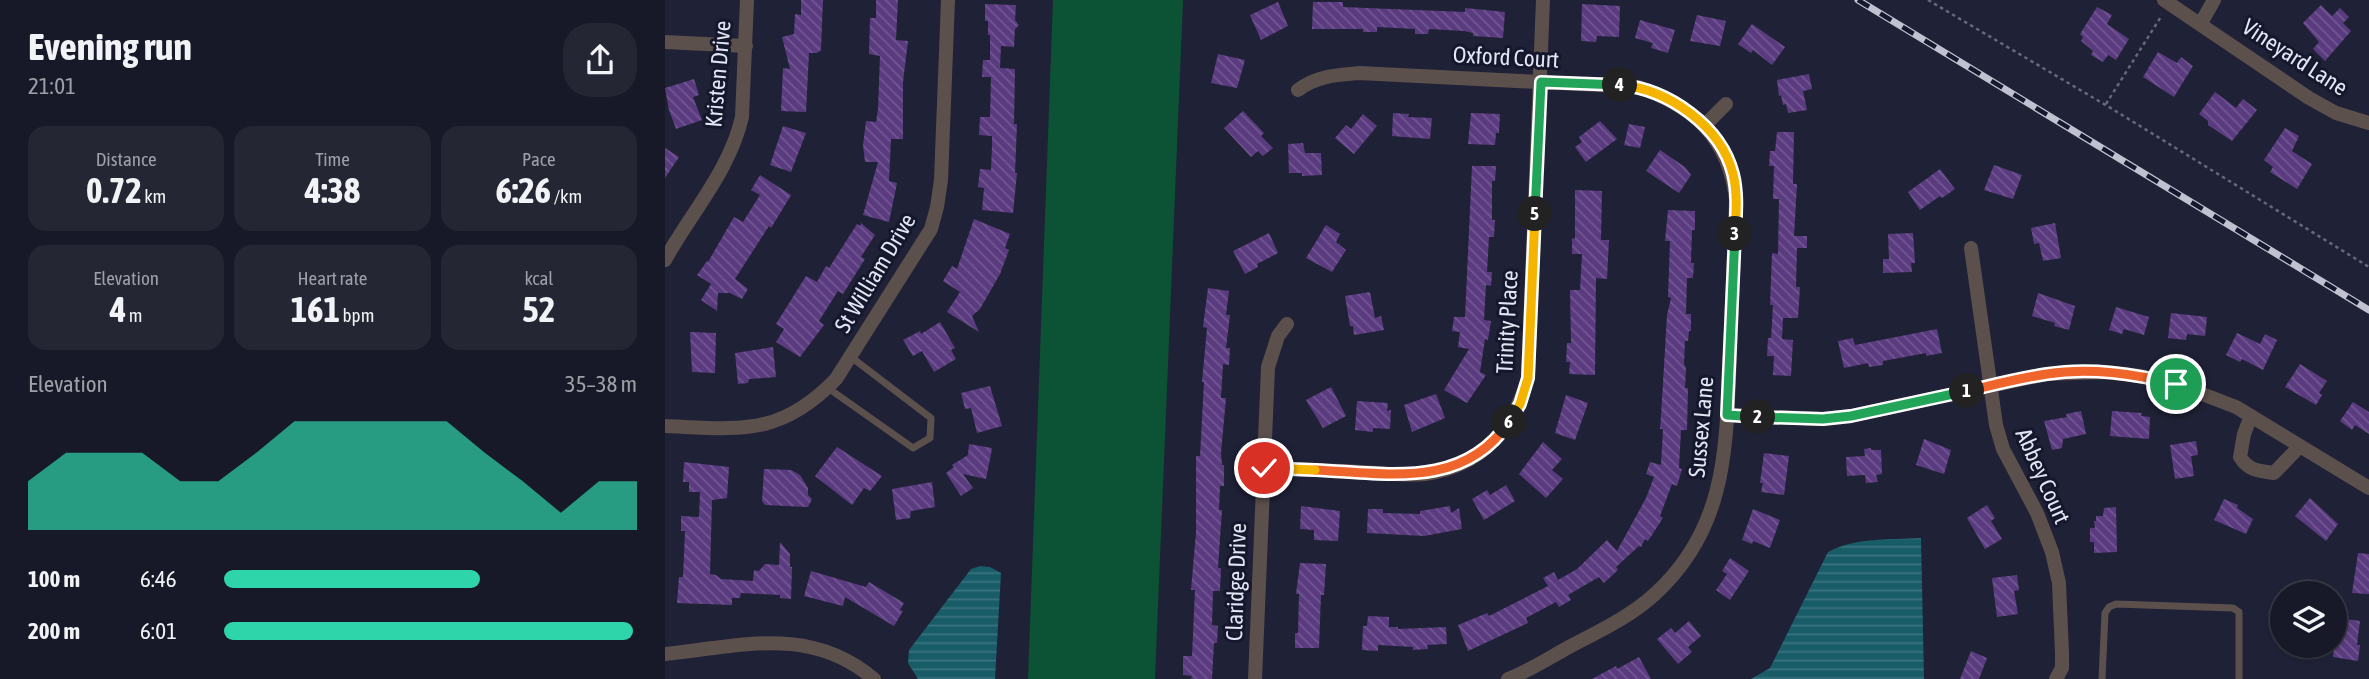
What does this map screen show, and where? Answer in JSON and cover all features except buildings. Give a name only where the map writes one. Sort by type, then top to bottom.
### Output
[{"type":"street","name":"Kristen Drive","points":[[665,260],[729,157],[738,131],[747,0]]},
{"type":"street","name":"St William Drive","points":[[665,426],[716,428],[772,423],[791,416],[816,400],[837,379],[925,241],[934,218],[941,180],[948,0]]},
{"type":"street","name":"Trinity Place","points":[[1264,468],[1425,474],[1467,461],[1494,442],[1508,425],[1520,404],[1528,378],[1543,0]]},
{"type":"street","points":[[2200,23],[2214,0]]},
{"type":"street","name":"Vineyard Lane","points":[[2167,1],[2309,98],[2336,113],[2369,123]]},
{"type":"street","points":[[665,42],[745,46]]},
{"type":"street","name":"Oxford Court","points":[[1298,90],[1308,82],[1328,76],[1359,73],[1638,88],[1674,102],[1704,126]]},
{"type":"street","points":[[1704,126],[1726,104]]},
{"type":"street","name":"Sussex Lane","points":[[1508,679],[1628,616],[1655,593],[1676,571],[1696,543],[1717,495],[1723,467],[1727,415],[1736,200],[1728,161],[1704,126]]},
{"type":"street","name":"Abbey Court","points":[[1971,248],[1996,425],[2003,449],[2037,513],[2057,573],[2062,668],[2056,679]]},
{"type":"street","name":"Claridge Drive","points":[[1255,679],[1268,367],[1278,336],[1287,324]]},
{"type":"street","points":[[1727,415],[1823,419],[1851,416],[2061,372],[2104,372],[2140,376],[2176,384],[2237,407],[2369,488]]},
{"type":"street","points":[[2251,416],[2240,457],[2245,466],[2256,471],[2274,473],[2300,446]]},
{"type":"street","points":[[665,653],[775,643],[804,644],[833,652],[857,665],[874,679]]},
{"type":"lane","points":[[828,388],[913,448],[930,438],[931,418],[851,357]]},
{"type":"lane","points":[[2102,679],[2105,613],[2109,607],[2116,604],[2233,608],[2239,611],[2239,679]]},
{"type":"path","points":[[1928,0],[2369,267]]},
{"type":"path","points":[[2106,106],[2167,1]]},
{"type":"shaded area","points":[[1053,0],[1183,0],[1155,679],[1028,679]]},
{"type":"shaded area","points":[[1921,538],[1924,679],[1751,679],[1770,668],[1828,552],[1862,542]]},
{"type":"shaded area","points":[[990,567],[1001,573],[995,679],[918,679],[908,663],[909,650],[971,569]]},
{"type":"railway","points":[[1858,0],[2369,310]]},
{"type":"route","points":[[1264,468],[1425,474],[1467,461],[1494,442],[1508,425],[1520,404],[1528,378],[1541,82],[1624,86],[1654,93],[1683,107],[1704,126],[1728,161],[1736,200],[1727,415],[1823,419],[1851,416],[2061,372],[2104,372],[2176,384]]}]
